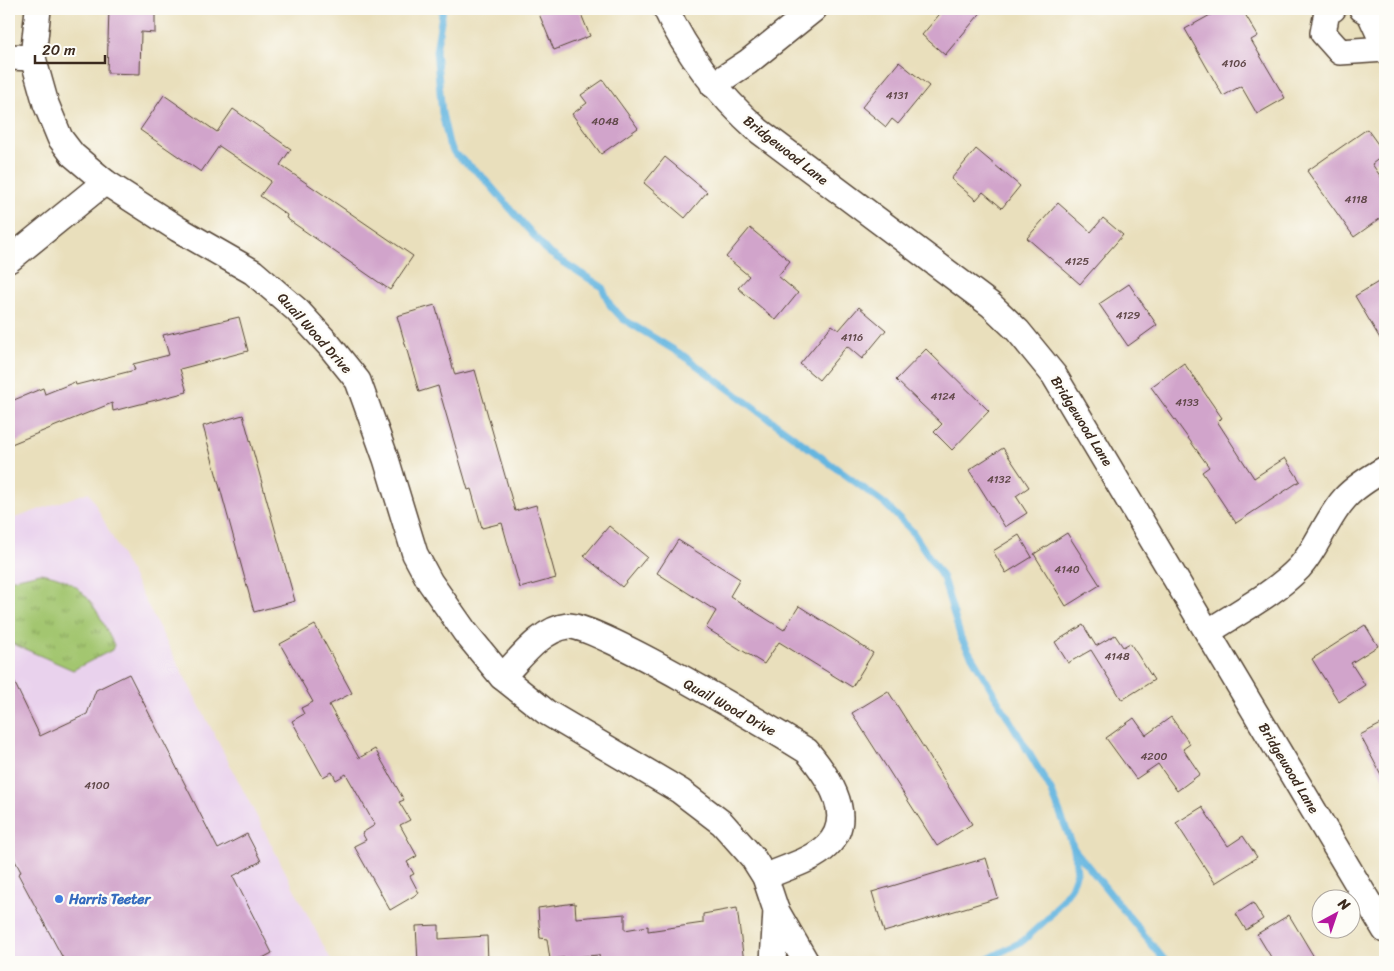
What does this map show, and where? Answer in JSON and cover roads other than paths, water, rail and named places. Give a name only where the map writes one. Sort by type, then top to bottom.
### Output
[{"type":"street","name":"Quail Wood Drive","points":[[38,9],[34,58],[46,104],[60,138],[73,155],[105,182],[178,229],[253,272],[297,310],[329,345],[358,381],[386,458],[415,554],[430,582],[465,632],[502,677],[546,712],[680,791],[715,818],[740,842],[765,876],[776,910],[806,962]]},
{"type":"street","name":"Bridgewood Lane","points":[[666,9],[684,45],[713,85],[735,109],[759,131],[991,305],[1018,331],[1054,375],[1385,930]]},
{"type":"street","points":[[713,85],[748,62],[814,9]]},
{"type":"street","points":[[1333,9],[1326,12],[1323,33],[1340,52],[1385,48],[1370,14],[1362,9]]},
{"type":"street","points":[[9,57],[34,58]]},
{"type":"street","points":[[9,260],[105,182]]},
{"type":"street","points":[[1208,632],[1287,579],[1300,567],[1321,539],[1330,519],[1346,498],[1365,481],[1385,469]]},
{"type":"street","name":"Quail Wood Drive","points":[[502,677],[548,633],[566,626],[578,626],[615,642],[807,751],[822,769],[840,804],[839,823],[836,834],[826,847],[765,876]]},
{"type":"street","name":"Quail Wood Drive","points":[[773,962],[776,910]]},
{"type":"waterway","points":[[443,9],[436,51],[442,113],[449,144],[455,154],[482,176],[548,252],[602,287],[610,305],[623,319],[684,356],[885,504],[912,531],[943,578],[961,638],[1051,790],[1074,849],[1077,872],[1071,888],[1048,918],[1023,941],[982,962]]},
{"type":"waterway","points":[[1074,849],[1166,962]]},
{"type":"place","name":"Harris Teeter","points":[[59,899]]}]
